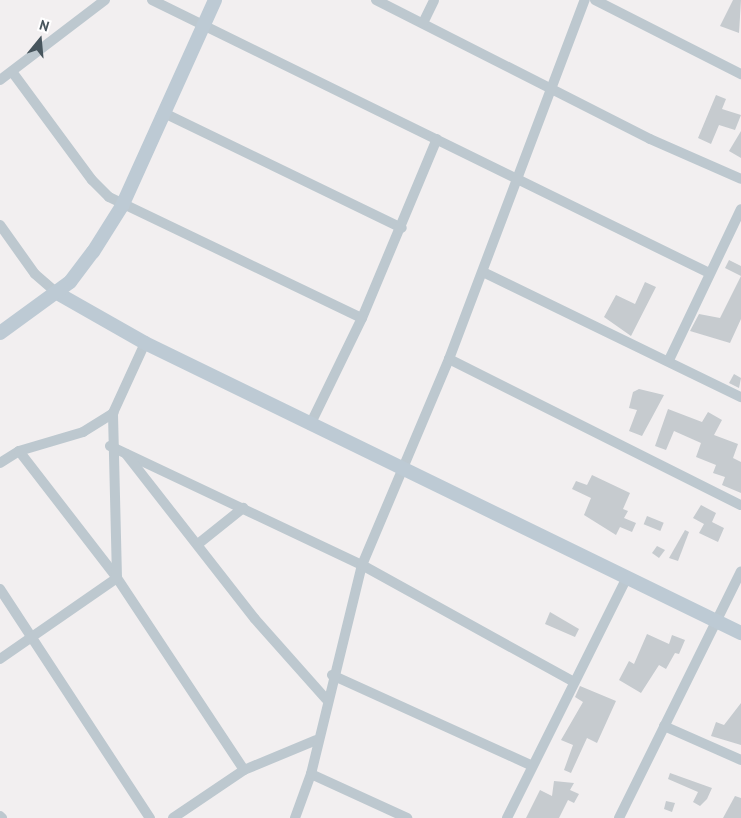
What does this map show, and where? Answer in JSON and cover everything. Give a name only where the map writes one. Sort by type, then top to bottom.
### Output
[{"type":"street","points":[[0,80],[13,72],[105,0]]},
{"type":"street","points":[[152,0],[202,27],[518,177],[709,273]]},
{"type":"street","points":[[0,333],[56,293],[87,260],[122,206],[215,0]]},
{"type":"street","points":[[376,0],[551,87],[650,139],[741,179]]},
{"type":"street","points":[[423,23],[434,0]]},
{"type":"street","points":[[295,818],[311,774],[316,740],[326,699],[362,565],[449,359],[585,0]]},
{"type":"street","points":[[595,0],[741,74]]},
{"type":"street","points":[[13,72],[92,180],[122,206],[362,318]]},
{"type":"street","points":[[164,113],[402,228]]},
{"type":"street","points":[[310,425],[362,318],[402,228],[437,139]]},
{"type":"street","points":[[669,360],[741,209]]},
{"type":"street","points":[[0,224],[34,274],[56,293],[145,343],[626,579],[741,633]]},
{"type":"street","points":[[483,272],[741,396]]},
{"type":"street","points":[[117,578],[110,446],[113,413],[145,343]]},
{"type":"street","points":[[449,359],[741,505]]},
{"type":"street","points":[[0,463],[19,450],[83,432],[113,413]]},
{"type":"street","points":[[110,446],[362,565],[574,682]]},
{"type":"street","points":[[19,450],[117,578],[244,770]]},
{"type":"street","points":[[124,451],[255,619],[326,699]]},
{"type":"street","points":[[198,544],[243,508]]},
{"type":"street","points":[[622,817],[664,726],[741,570]]},
{"type":"street","points":[[0,659],[32,639],[117,578]]},
{"type":"street","points":[[507,818],[530,765],[626,579]]},
{"type":"street","points":[[0,589],[150,818]]},
{"type":"street","points":[[332,675],[530,765]]},
{"type":"street","points":[[664,726],[741,760]]},
{"type":"street","points":[[173,818],[244,770],[316,740]]},
{"type":"street","points":[[311,774],[407,818]]},
{"type":"building","points":[[733,0],[741,0],[739,33],[720,26]]},
{"type":"building","points":[[716,95],[726,99],[722,109],[741,115],[735,130],[719,125],[711,144],[698,138]]},
{"type":"building","points":[[741,131],[741,158],[729,151]]},
{"type":"building","points":[[729,260],[741,266],[741,276],[725,268]]},
{"type":"building","points":[[741,276],[741,319],[730,343],[690,331],[699,314],[720,318]]},
{"type":"building","points":[[645,282],[656,287],[631,336],[604,317],[616,295],[635,304]]},
{"type":"building","points":[[734,374],[741,378],[739,388],[729,383]]},
{"type":"building","points":[[639,389],[664,395],[642,436],[629,431],[637,410],[629,408],[633,392]]},
{"type":"building","points":[[668,409],[702,422],[708,412],[722,420],[714,435],[738,444],[733,458],[741,462],[741,493],[722,485],[725,477],[713,473],[716,465],[696,457],[701,443],[674,431],[666,450],[655,446]]},
{"type":"building","points":[[592,475],[630,493],[623,509],[628,511],[624,518],[636,523],[632,532],[620,527],[616,535],[584,515],[591,498],[572,489],[576,481],[587,485]]},
{"type":"building","points":[[701,505],[716,513],[712,522],[724,528],[718,542],[699,533],[704,524],[693,518]]},
{"type":"building","points":[[647,516],[664,523],[660,531],[644,524]]},
{"type":"building","points":[[685,530],[689,532],[678,561],[669,558]]},
{"type":"building","points":[[657,546],[665,550],[659,558],[652,553]]},
{"type":"building","points":[[550,612],[579,629],[575,637],[545,624]]},
{"type":"building","points":[[647,634],[669,644],[672,635],[685,640],[679,654],[675,653],[666,669],[659,665],[641,693],[619,680],[629,661],[634,664]]},
{"type":"building","points":[[580,686],[616,701],[597,743],[587,738],[571,773],[564,770],[573,745],[561,740],[583,702],[575,697]]},
{"type":"building","points":[[741,703],[741,745],[711,736],[716,722],[724,725]]},
{"type":"building","points":[[670,773],[712,788],[707,799],[700,806],[693,802],[698,792],[668,779]]},
{"type":"building","points":[[554,781],[574,783],[570,790],[579,794],[574,803],[568,800],[559,818],[526,818],[540,790],[552,796]]},
{"type":"building","points":[[735,796],[741,798],[741,818],[723,818]]},
{"type":"building","points":[[666,801],[675,803],[672,812],[664,809]]}]
